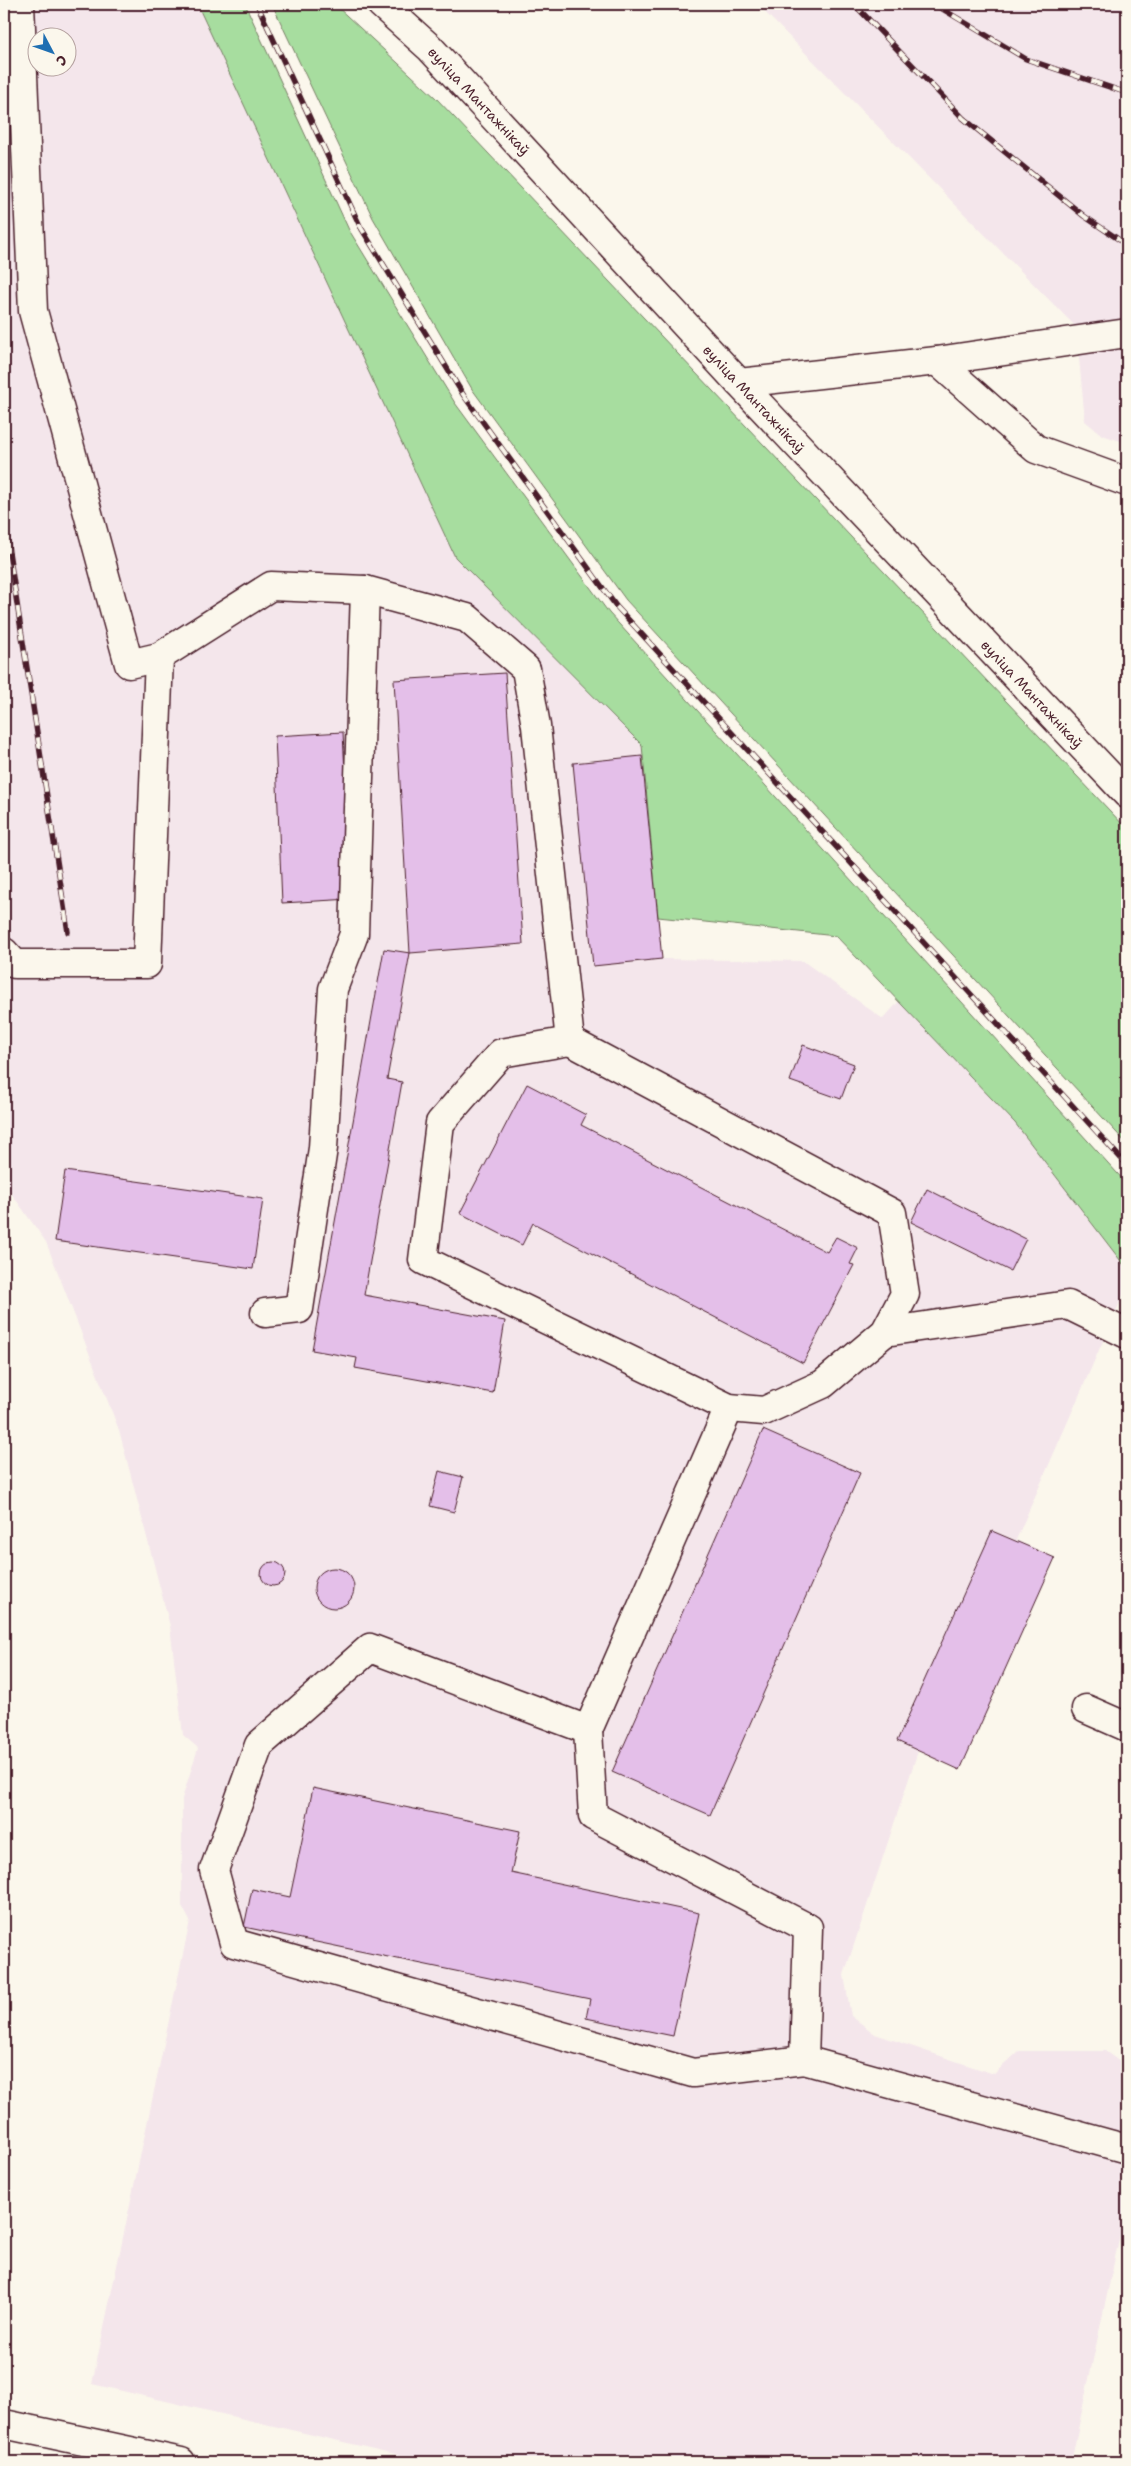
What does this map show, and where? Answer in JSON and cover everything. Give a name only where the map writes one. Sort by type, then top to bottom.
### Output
[{"type":"main road","points":[[20,4],[33,311],[129,664],[159,657],[271,586],[365,590],[467,618],[526,669],[536,726],[570,1041]]},
{"type":"main road","name":"вуліца Мантажнікаў","points":[[381,4],[430,48],[738,383],[1127,794]]},
{"type":"main road","points":[[738,383],[937,360],[1127,333]]},
{"type":"main road","points":[[937,360],[1036,448],[1127,482]]},
{"type":"main road","points":[[265,1313],[299,1309],[323,1148],[333,989],[354,934],[365,590]]},
{"type":"main road","points":[[4,952],[15,964],[147,964],[159,657]]},
{"type":"main road","points":[[570,1041],[892,1213],[905,1294],[885,1332],[824,1384],[764,1411],[729,1408],[423,1260],[440,1123],[501,1053],[570,1041]]},
{"type":"main road","points":[[885,1332],[1068,1305],[1127,1334]]},
{"type":"main road","points":[[729,1408],[588,1730],[593,1816],[808,1928],[804,2060]]},
{"type":"main road","points":[[588,1730],[370,1648],[259,1745],[214,1870],[234,1943],[693,2073],[804,2060],[1127,2148]]},
{"type":"main road","points":[[1086,1709],[1127,1726]]},
{"type":"main road","points":[[4,2424],[181,2462]]},
{"type":"shaded area","points":[[4,4],[197,4],[455,557],[642,745],[662,959],[803,961],[883,1019],[900,1000],[1015,1123],[1127,1269],[1127,1286],[1016,1540],[1055,1558],[960,1770],[918,1751],[844,1975],[851,2016],[875,2034],[994,2074],[1019,2051],[1105,2051],[1127,2067],[1127,2202],[1071,2462],[430,2462],[92,2384],[190,1921],[182,1906],[182,1799],[198,1748],[183,1735],[170,1626],[119,1430],[46,1242],[4,1183]]},
{"type":"shaded area","points":[[757,4],[1127,4],[1127,443],[1102,435],[1085,421],[1076,327]]},
{"type":"green space","points":[[197,4],[245,4],[349,230],[455,403],[609,613],[1127,1184],[1127,1269],[1015,1123],[836,936],[658,917],[642,745],[455,557]]},
{"type":"green space","points":[[272,4],[334,4],[436,98],[1127,829],[1127,1144],[626,600],[472,389],[373,218]]},
{"type":"building","points":[[505,673],[523,944],[410,953],[394,680]]},
{"type":"building","points":[[343,732],[351,899],[282,903],[275,736]]},
{"type":"building","points":[[642,756],[662,959],[593,966],[573,763]]},
{"type":"building","points":[[384,949],[410,953],[387,1079],[402,1082],[364,1295],[505,1321],[493,1393],[355,1368],[357,1358],[312,1350]]},
{"type":"building","points":[[803,1045],[854,1064],[841,1099],[790,1081]]},
{"type":"building","points":[[527,1084],[586,1115],[581,1125],[827,1252],[836,1237],[858,1248],[850,1264],[854,1265],[803,1363],[533,1223],[522,1245],[460,1213]]},
{"type":"building","points":[[65,1171],[263,1199],[253,1269],[55,1241]]},
{"type":"building","points":[[927,1189],[1026,1239],[1010,1271],[911,1222]]},
{"type":"building","points":[[763,1430],[860,1473],[710,1815],[612,1772]]},
{"type":"building","points":[[439,1471],[463,1477],[454,1512],[430,1506]]},
{"type":"building","points":[[992,1531],[1055,1558],[960,1770],[897,1741]]},
{"type":"building","points":[[273,1562],[281,1566],[285,1574],[281,1582],[273,1586],[265,1582],[261,1574],[265,1566]]},
{"type":"building","points":[[334,1568],[348,1574],[354,1588],[348,1602],[334,1608],[320,1602],[314,1588],[320,1574]]},
{"type":"building","points":[[313,1788],[520,1831],[511,1873],[699,1913],[673,2036],[586,2018],[590,1999],[244,1927],[252,1889],[290,1897]]},
{"type":"railway","points":[[257,4],[360,226],[464,396],[616,606],[1127,1165]]},
{"type":"railway","points":[[854,4],[963,118],[1084,216],[1127,245]]},
{"type":"railway","points":[[934,4],[1026,59],[1127,93]]},
{"type":"railway","points":[[4,520],[68,932]]}]
